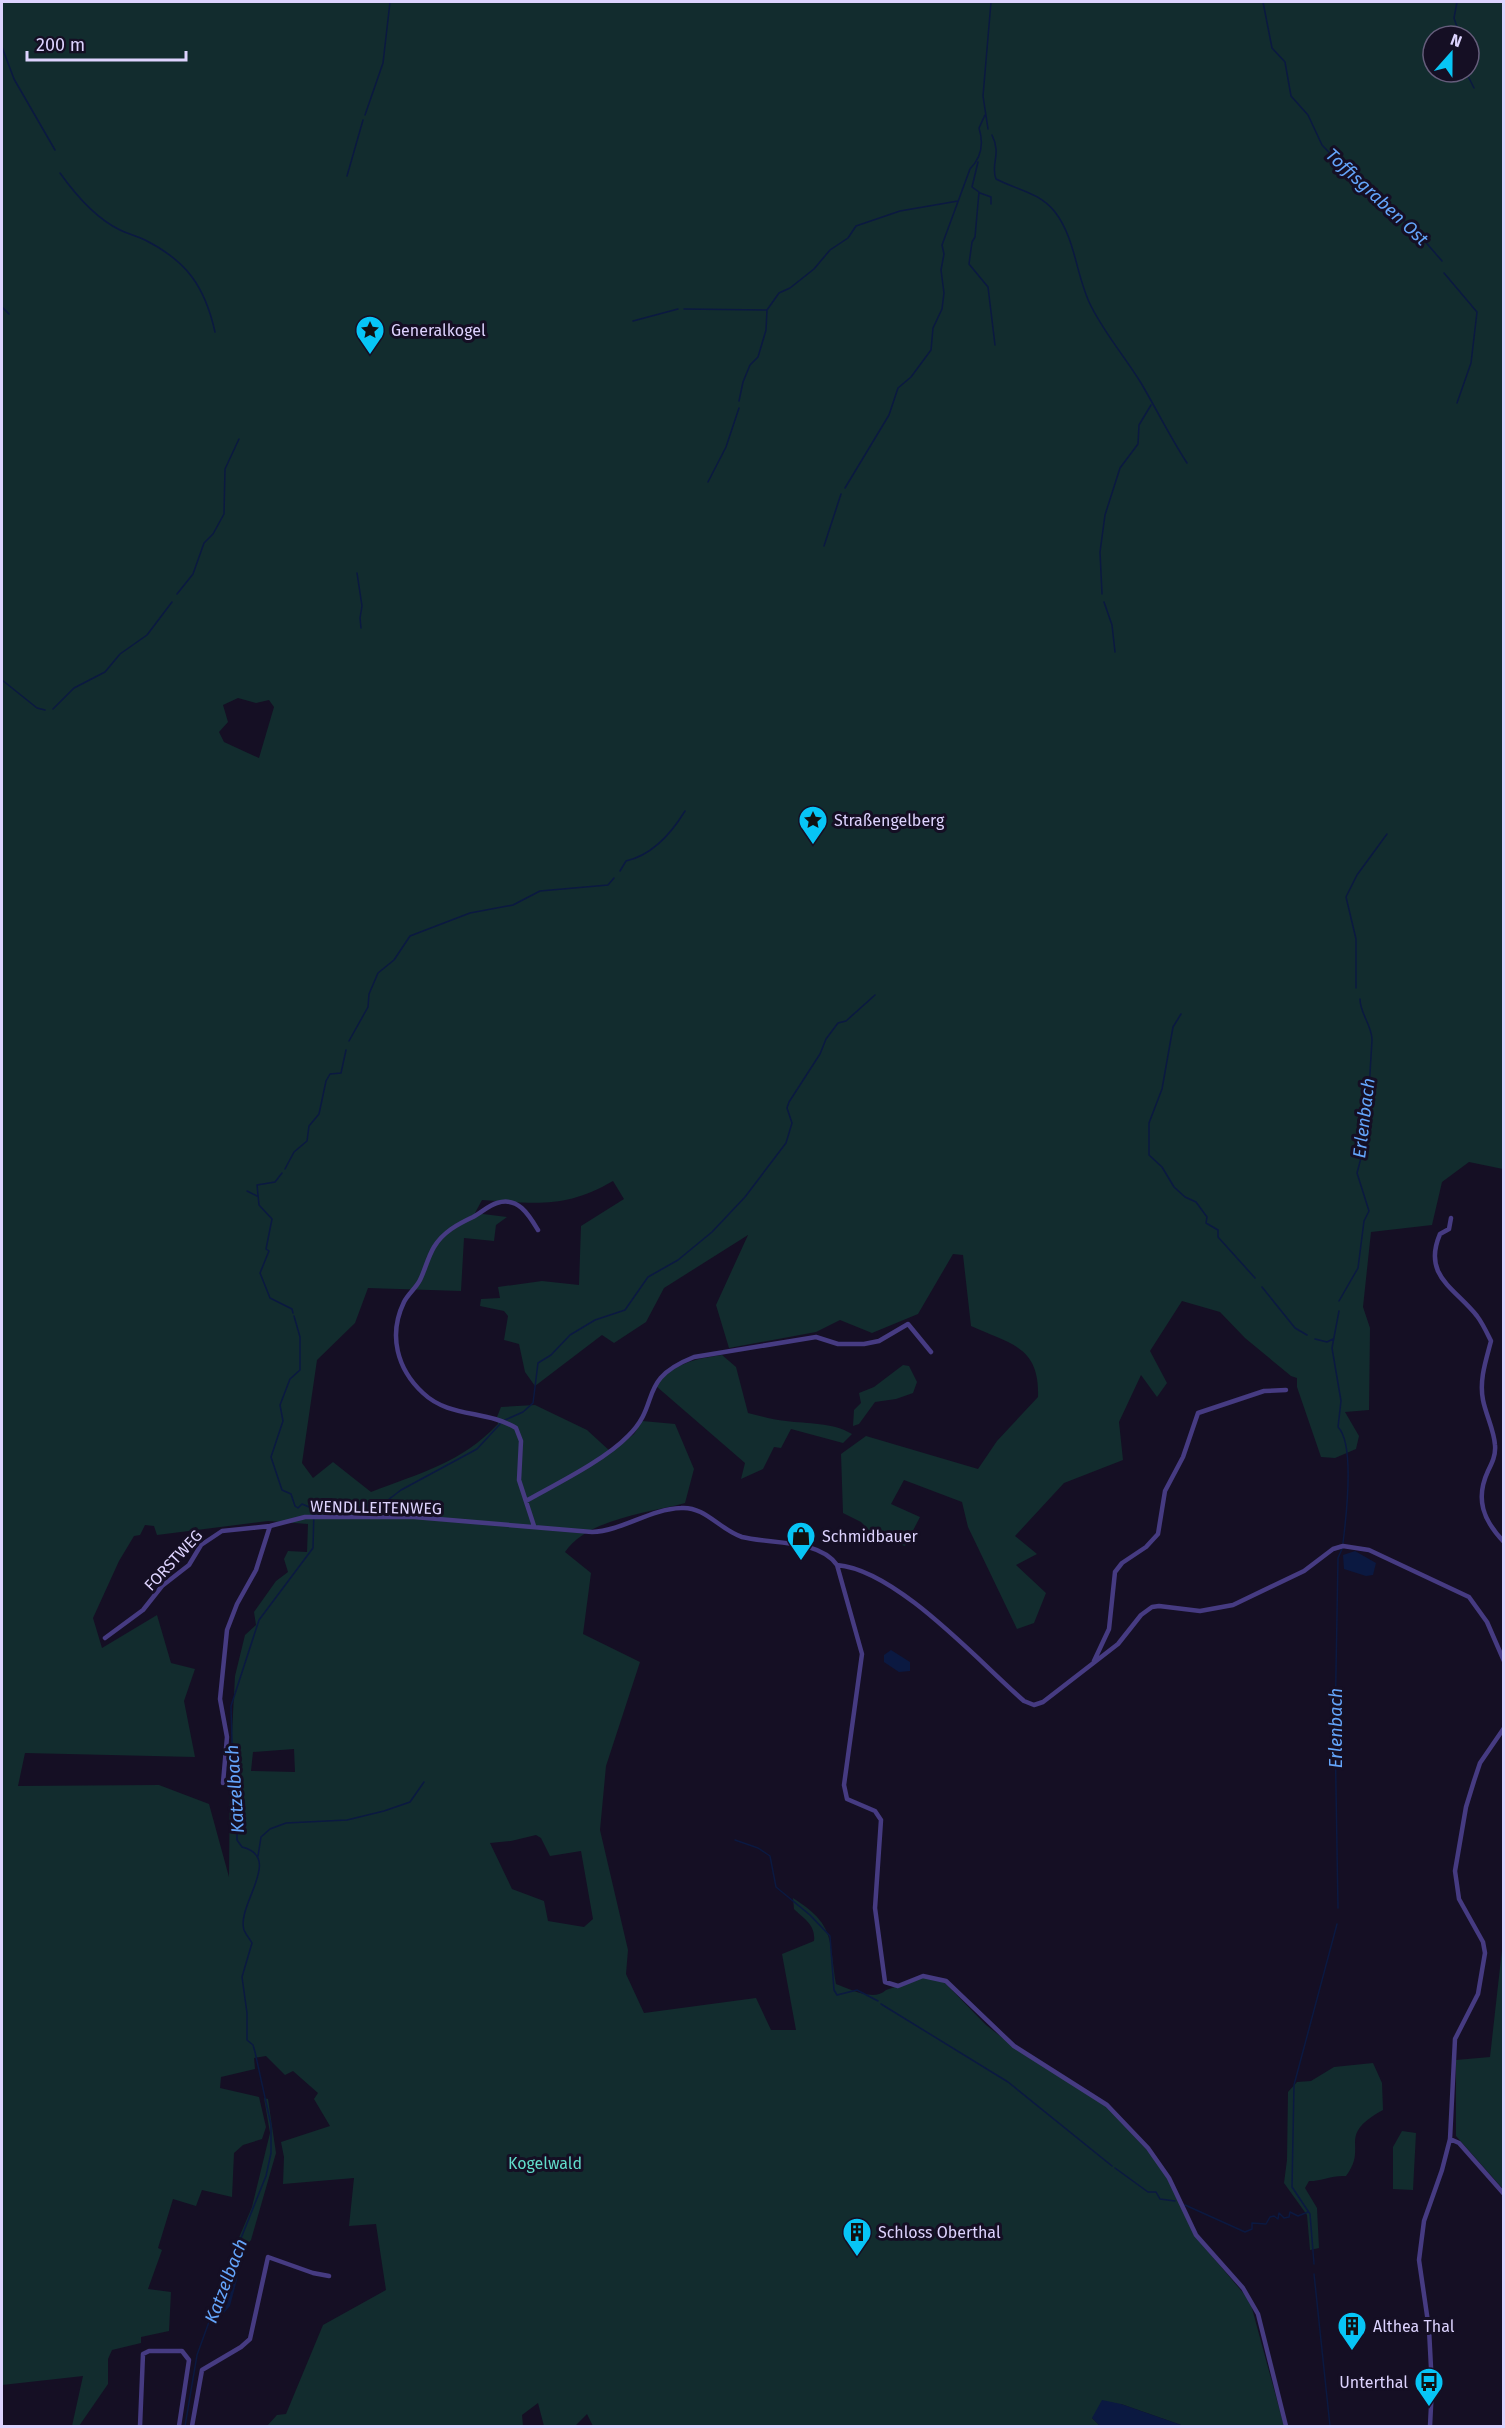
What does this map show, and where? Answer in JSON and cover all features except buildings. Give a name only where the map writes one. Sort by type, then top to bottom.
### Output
[{"type":"street","points":[[534,1526],[519,1480],[521,1441],[516,1428],[495,1419],[464,1413],[444,1406],[422,1393],[398,1355],[395,1332],[404,1302],[418,1283],[433,1248],[443,1235],[459,1223],[495,1203],[506,1202],[526,1210],[538,1230]]},
{"type":"street","points":[[1451,1218],[1449,1229],[1440,1234],[1437,1240],[1436,1269],[1442,1280],[1478,1317],[1491,1341],[1483,1373],[1483,1398],[1496,1446],[1495,1456],[1481,1491],[1481,1504],[1486,1519],[1503,1542]]},
{"type":"street","points":[[526,1501],[589,1465],[627,1438],[638,1425],[659,1376],[675,1365],[694,1357],[816,1337],[838,1344],[864,1344],[879,1341],[908,1324],[931,1352]]},
{"type":"street","points":[[1094,1661],[1109,1629],[1115,1572],[1122,1563],[1146,1548],[1158,1534],[1165,1491],[1183,1457],[1198,1413],[1264,1391],[1286,1390]]},
{"type":"street","points":[[1496,1446],[1503,1444]]},
{"type":"street","name":"WENDLLEITENWEG","points":[[270,1526],[314,1517],[414,1517],[600,1532],[661,1512],[685,1508],[699,1511],[731,1533],[815,1550],[831,1558],[837,1565],[873,1575],[891,1585],[958,1639],[1030,1705],[1043,1702],[1094,1661]]},
{"type":"street","points":[[223,1783],[227,1737],[220,1700],[227,1629],[237,1604],[256,1570],[270,1526]]},
{"type":"street","name":"FORSTWEG","points":[[105,1638],[143,1610],[162,1586],[189,1565],[208,1538],[222,1531],[270,1526]]},
{"type":"street","points":[[1094,1661],[1118,1644],[1141,1615],[1152,1607],[1200,1611],[1233,1605],[1305,1571],[1336,1548],[1351,1545],[1369,1550],[1469,1597],[1487,1622],[1503,1661]]},
{"type":"street","points":[[837,1565],[862,1654],[854,1698],[845,1793],[853,1803],[875,1810],[881,1820],[875,1908],[885,1982],[898,1986],[923,1976],[946,1981],[1014,2046],[1107,2105],[1149,2148],[1169,2178],[1196,2235],[1237,2281],[1254,2307],[1286,2427]]},
{"type":"street","points":[[1430,2427],[1432,2387],[1429,2329],[1419,2260],[1424,2221],[1450,2139],[1455,2039],[1478,1994],[1485,1953],[1484,1942],[1459,1899],[1455,1871],[1466,1807],[1480,1763],[1503,1728]]},
{"type":"street","points":[[1450,2139],[1459,2144],[1503,2194]]},
{"type":"street","points":[[192,2427],[202,2370],[241,2347],[250,2339],[268,2257],[313,2273],[329,2276]]},
{"type":"street","points":[[140,2427],[143,2354],[149,2351],[182,2351],[189,2360],[179,2427]]},
{"type":"green space","name":"Kogelwald","points":[[2,2],[1503,2],[1503,1169],[1469,1162],[1442,1182],[1432,1225],[1371,1232],[1363,1307],[1370,1328],[1369,1410],[1345,1412],[1359,1436],[1356,1449],[1335,1458],[1321,1457],[1297,1387],[1297,1378],[1291,1376],[1245,1338],[1220,1312],[1182,1301],[1150,1351],[1167,1383],[1157,1397],[1141,1375],[1119,1422],[1123,1460],[1064,1483],[1015,1536],[1037,1554],[1016,1565],[1046,1593],[1034,1623],[1017,1629],[968,1527],[962,1502],[904,1480],[891,1504],[920,1517],[905,1546],[874,1535],[861,1522],[843,1513],[841,1454],[866,1436],[978,1469],[997,1441],[1038,1397],[1034,1367],[1028,1357],[1010,1343],[971,1326],[963,1255],[953,1254],[918,1314],[872,1333],[840,1320],[816,1332],[729,1348],[716,1305],[748,1235],[664,1288],[646,1322],[614,1343],[602,1335],[535,1386],[525,1372],[519,1344],[504,1340],[508,1316],[504,1311],[480,1306],[481,1299],[500,1298],[498,1287],[542,1281],[579,1285],[581,1226],[624,1199],[613,1181],[596,1190],[565,1200],[535,1203],[482,1200],[475,1213],[507,1217],[496,1225],[494,1241],[464,1238],[461,1291],[368,1288],[355,1323],[317,1360],[302,1463],[313,1478],[333,1462],[371,1492],[454,1458],[498,1424],[497,1417],[501,1407],[535,1405],[587,1430],[611,1452],[634,1434],[642,1421],[675,1424],[694,1469],[685,1503],[637,1514],[603,1525],[575,1541],[565,1552],[591,1573],[583,1634],[640,1662],[606,1766],[600,1830],[628,1950],[626,1974],[644,2013],[756,1998],[771,2030],[796,2030],[782,1954],[814,1941],[814,1935],[808,1923],[794,1909],[793,1898],[816,1916],[828,1934],[836,1984],[875,1995],[924,1977],[944,1982],[986,2025],[1013,2046],[1106,2106],[1158,2162],[1178,2198],[1194,2235],[1250,2301],[1284,2426],[1184,2426],[1121,2404],[1092,2418],[1100,2426],[593,2426],[587,2414],[575,2426],[544,2426],[538,2403],[522,2415],[523,2426],[267,2426],[277,2415],[286,2414],[323,2325],[386,2290],[376,2224],[349,2226],[354,2178],[283,2184],[284,2157],[281,2142],[330,2126],[314,2099],[318,2093],[293,2071],[285,2075],[266,2056],[254,2058],[255,2069],[221,2077],[220,2088],[259,2097],[266,2127],[262,2139],[243,2145],[234,2153],[232,2197],[202,2190],[196,2206],[173,2199],[158,2248],[162,2250],[148,2289],[171,2292],[169,2331],[141,2337],[141,2343],[112,2350],[108,2359],[108,2384],[79,2426],[72,2426],[83,2376],[2,2385]],"holes":[[[238,698],[256,703],[269,700],[274,707],[259,758],[224,742],[219,732],[228,722],[223,705]],[[268,1521],[308,1524],[307,1552],[288,1551],[284,1559],[288,1572],[276,1581],[254,1612],[256,1625],[245,1635],[235,1676],[230,1770],[229,1877],[209,1804],[159,1785],[18,1786],[25,1753],[195,1757],[184,1701],[195,1669],[171,1663],[157,1615],[102,1648],[93,1618],[119,1561],[134,1536],[140,1535],[145,1525],[154,1526],[157,1535]],[[294,1749],[295,1772],[251,1771],[253,1752]],[[536,1835],[541,1838],[550,1856],[581,1851],[593,1919],[584,1927],[548,1921],[544,1901],[512,1889],[490,1843]]]},
{"type":"green space","points":[[722,1355],[736,1367],[748,1413],[776,1420],[828,1425],[852,1434],[843,1443],[791,1429],[781,1448],[774,1447],[763,1469],[741,1479],[745,1463],[656,1386],[670,1372],[685,1363]]},
{"type":"green space","points":[[903,1365],[909,1366],[917,1382],[913,1393],[896,1399],[875,1402],[859,1424],[853,1426],[854,1410],[861,1403],[859,1393],[874,1387]]},
{"type":"green space","points":[[1503,1941],[1503,2189],[1456,2136],[1456,2060],[1490,2057]]},
{"type":"green space","points":[[1373,2063],[1382,2083],[1383,2110],[1360,2127],[1356,2134],[1355,2157],[1346,2176],[1309,2181],[1305,2188],[1317,2208],[1319,2248],[1310,2250],[1307,2215],[1284,2183],[1287,2160],[1288,2092],[1297,2082],[1311,2081],[1334,2067]]},
{"type":"green space","points":[[264,2098],[268,2099],[276,2153],[251,2240],[243,2249],[235,2247],[252,2207],[270,2133]]},
{"type":"green space","points":[[1402,2131],[1416,2133],[1413,2190],[1393,2189],[1393,2147]]},
{"type":"water","points":[[1355,1551],[1376,1563],[1373,1575],[1366,1576],[1344,1569],[1343,1555]]},
{"type":"water","points":[[891,1650],[910,1662],[910,1671],[899,1672],[884,1662],[884,1655]]},
{"type":"water","points":[[225,2268],[237,2273],[238,2276],[230,2306],[224,2313],[215,2311],[212,2306]]},
{"type":"water","points":[[1102,2400],[1121,2404],[1184,2426],[1100,2426],[1092,2418]]},
{"type":"waterway","points":[[365,115],[383,63],[390,2]]},
{"type":"waterway","points":[[988,129],[983,96],[991,2]]},
{"type":"waterway","name":"Toffisgraben Ost","points":[[1263,2],[1272,48],[1285,62],[1291,96],[1308,115],[1322,145],[1349,173],[1416,231],[1442,261]]},
{"type":"waterway","points":[[1456,24],[1454,18],[1457,2]]},
{"type":"waterway","points":[[2,47],[14,79],[55,150]]},
{"type":"waterway","points":[[1472,84],[1474,88]]},
{"type":"waterway","points":[[845,488],[889,415],[898,388],[911,377],[931,350],[933,328],[942,309],[944,293],[941,270],[944,254],[942,245],[970,169],[979,155],[982,145],[979,128],[985,115]]},
{"type":"waterway","points":[[347,176],[363,120]]},
{"type":"waterway","points":[[992,135],[996,148],[994,169],[996,179],[1035,196],[1055,212],[1072,246],[1091,306],[1141,383],[1187,463]]},
{"type":"waterway","points":[[978,162],[972,187],[979,192],[975,237],[972,242],[969,264],[988,287],[995,345]]},
{"type":"waterway","points":[[60,173],[79,197],[102,219],[160,248],[183,266],[200,289],[215,332]]},
{"type":"waterway","points":[[980,193],[991,197],[991,204]]},
{"type":"waterway","points":[[739,401],[750,365],[758,357],[766,330],[767,310],[779,293],[790,288],[814,269],[830,250],[848,238],[856,226],[900,211],[958,201]]},
{"type":"waterway","points":[[1444,273],[1477,312],[1471,363],[1457,403]]},
{"type":"waterway","points":[[2,307],[9,314]]},
{"type":"waterway","points":[[633,321],[678,309]]},
{"type":"waterway","points":[[684,309],[767,310]]},
{"type":"waterway","points":[[1102,594],[1100,552],[1105,515],[1120,468],[1138,444],[1139,425],[1151,405]]},
{"type":"waterway","points":[[708,482],[726,447],[739,408]]},
{"type":"waterway","points":[[177,594],[193,574],[204,543],[213,534],[224,514],[225,469],[239,439]]},
{"type":"waterway","points":[[824,546],[841,494]]},
{"type":"waterway","name":"Katzelbach","points":[[357,573],[362,606],[361,628]]},
{"type":"waterway","points":[[53,709],[74,688],[105,672],[120,654],[147,635],[172,602]]},
{"type":"waterway","points":[[1104,602],[1112,625],[1115,652]]},
{"type":"waterway","points":[[2,680],[37,708],[45,710]]},
{"type":"waterway","points":[[620,871],[626,861],[644,854],[660,842],[674,828],[685,811]]},
{"type":"waterway","name":"Erlenbach","points":[[1356,988],[1356,939],[1346,897],[1357,875],[1387,834]]},
{"type":"waterway","points":[[349,1041],[368,1007],[369,994],[378,973],[394,960],[410,936],[470,913],[513,905],[540,891],[608,885],[614,878]]},
{"type":"waterway","points":[[505,1420],[523,1412],[533,1403],[538,1363],[551,1355],[570,1335],[595,1320],[625,1310],[648,1277],[678,1260],[712,1232],[745,1197],[786,1143],[792,1123],[787,1108],[789,1102],[820,1054],[826,1039],[838,1023],[846,1021],[875,995]]},
{"type":"waterway","name":"Erlenbach","points":[[1339,1301],[1358,1268],[1364,1221],[1369,1211],[1357,1173],[1366,1139],[1372,1040],[1360,999]]},
{"type":"waterway","points":[[1181,1014],[1173,1027],[1162,1089],[1149,1123],[1149,1155],[1162,1167],[1174,1187],[1185,1197],[1196,1202],[1207,1217],[1206,1223],[1218,1230],[1218,1237],[1255,1278]]},
{"type":"waterway","points":[[285,1169],[294,1152],[307,1141],[309,1126],[319,1114],[326,1081],[330,1074],[341,1073],[346,1050]]},
{"type":"waterway","name":"Katzelbach","points":[[282,1173],[275,1182],[257,1185],[259,1205],[272,1219],[266,1249],[269,1251],[260,1273],[270,1298],[292,1309],[293,1313]]},
{"type":"waterway","name":"Katzelbach","points":[[247,1191],[257,1196]]},
{"type":"waterway","points":[[1262,1287],[1295,1328],[1307,1335]]},
{"type":"waterway","name":"Erlenbach","points":[[1339,1311],[1332,1348],[1341,1401],[1338,1427],[1343,1436],[1348,1465],[1343,1543]]},
{"type":"waterway","name":"Katzelbach","points":[[227,2273],[266,2176],[271,2153],[271,2125],[255,2052],[253,2045],[247,2040],[247,2013],[242,1977],[252,1943],[244,1930],[243,1920],[256,1883],[259,1861],[254,1852],[242,1847],[237,1840],[237,1798],[233,1779],[231,1706],[259,1620],[313,1548],[314,1509],[302,1504],[298,1508],[295,1506],[291,1494],[282,1490],[271,1457],[283,1421],[280,1405],[290,1379],[300,1370],[300,1337],[294,1316]]},
{"type":"waterway","points":[[1315,1339],[1327,1342],[1333,1339]]},
{"type":"waterway","points":[[315,1514],[384,1503],[401,1490],[477,1449],[501,1423]]},
{"type":"waterway","name":"Erlenbach","points":[[1338,1908],[1335,1728],[1338,1558],[1342,1549]]},
{"type":"waterway","points":[[258,1856],[261,1837],[270,1829],[286,1823],[347,1820],[384,1811],[410,1802],[424,1782]]},
{"type":"waterway","points":[[735,1840],[758,1848],[770,1856],[776,1887],[810,1915],[830,1936],[834,1990],[837,1995],[857,1990],[878,2001]]},
{"type":"waterway","name":"Erlenbach","points":[[1314,2264],[1310,2214],[1292,2187],[1294,2085],[1337,1924]]},
{"type":"waterway","points":[[881,2004],[1008,2082],[1112,2166]]},
{"type":"waterway","points":[[1115,2168],[1148,2192],[1156,2192],[1160,2199],[1175,2201]]},
{"type":"waterway","points":[[1185,2205],[1245,2232],[1252,2229],[1252,2223],[1266,2224],[1270,2217],[1274,2216],[1278,2219],[1279,2213],[1284,2218],[1289,2217],[1290,2212],[1298,2216],[1308,2212]]},
{"type":"waterway","name":"Erlenbach","points":[[1314,2274],[1330,2426]]},
{"type":"waterway","name":"Katzelbach","points":[[185,2426],[197,2355],[214,2308]]},
{"type":"place","name":"Generalkogel","points":[[370,356]]},
{"type":"place","name":"Straßengelberg","points":[[813,846]]},
{"type":"place","name":"Schmidbauer","points":[[801,1562]]},
{"type":"place","name":"Schloss Oberthal","points":[[857,2258]]},
{"type":"place","name":"Althea Thal","points":[[1352,2352]]},
{"type":"place","name":"Unterthal","points":[[1429,2408]]}]
